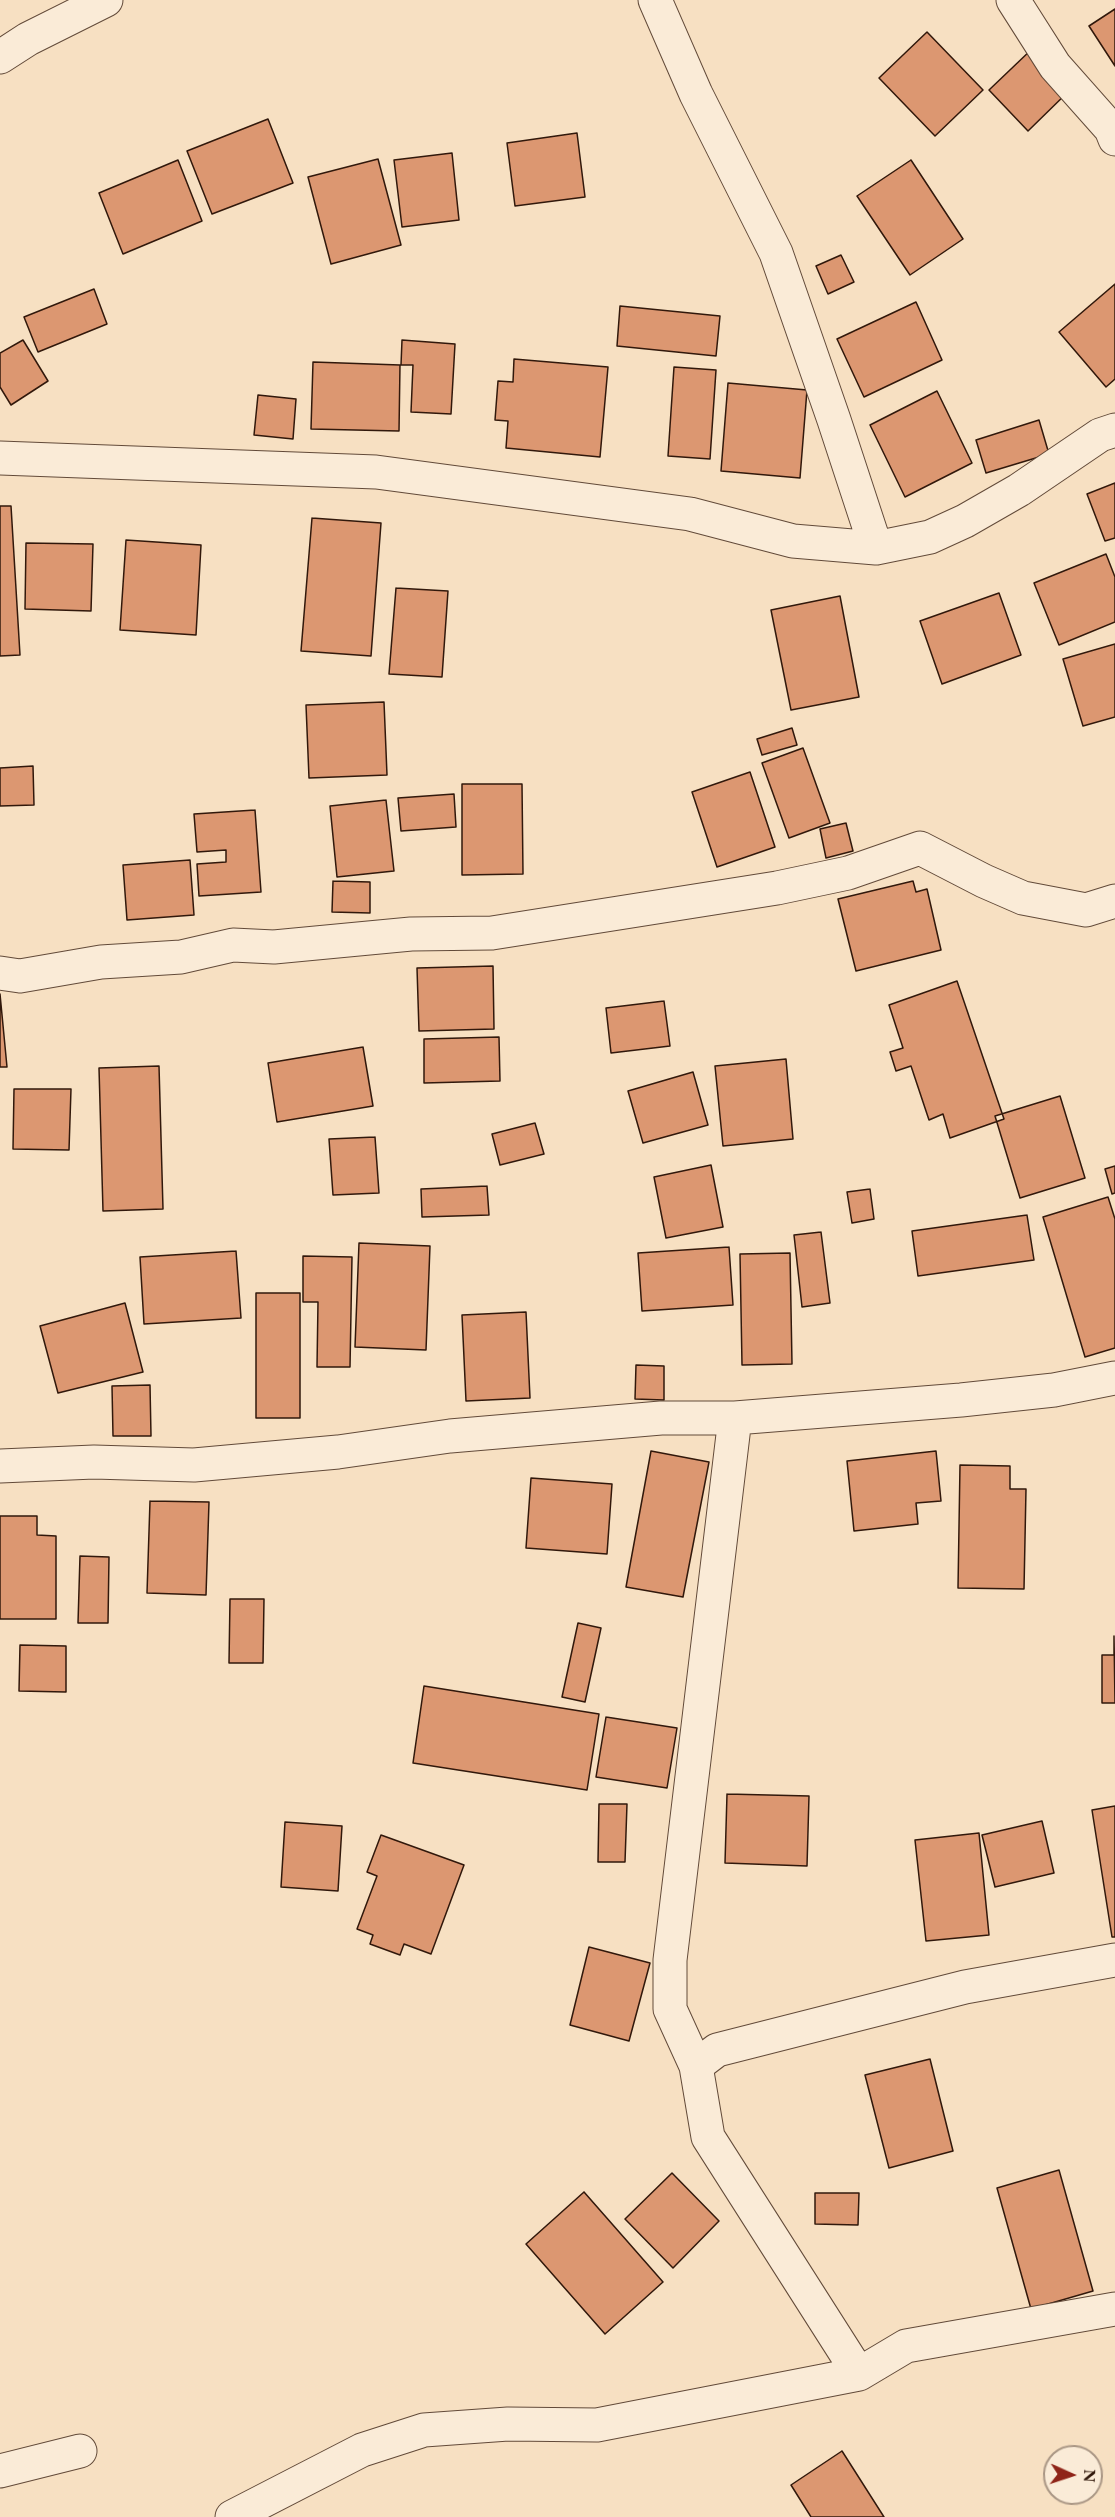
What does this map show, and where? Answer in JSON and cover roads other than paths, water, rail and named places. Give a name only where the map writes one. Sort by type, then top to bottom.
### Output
[{"type":"street","points":[[0,57],[28,39],[106,0]]},
{"type":"street","points":[[655,0],[696,94],[776,253],[876,548]]},
{"type":"street","points":[[1013,0],[1055,66],[1111,129],[1115,139]]},
{"type":"street","points":[[0,458],[376,472],[690,514],[793,541],[876,548],[930,537],[965,521],[1019,490],[1100,435],[1115,430]]},
{"type":"street","points":[[0,973],[20,976],[101,962],[181,957],[233,945],[274,947],[411,934],[492,933],[777,888],[848,873],[921,848],[984,881],[1023,898],[1086,909],[1115,901]]},
{"type":"street","points":[[0,1466],[94,1462],[194,1465],[338,1452],[450,1436],[661,1418],[735,1418],[961,1400],[1054,1390],[1115,1378]]},
{"type":"street","points":[[735,1418],[670,1960],[670,2009],[696,2066],[708,2137],[859,2374]]},
{"type":"street","points":[[696,2066],[717,2050],[965,1987],[1115,1960]]},
{"type":"street","points":[[232,2517],[362,2450],[424,2430],[508,2424],[597,2425],[859,2374],[906,2346],[1115,2309]]},
{"type":"street","points":[[0,2471],[80,2451]]}]
